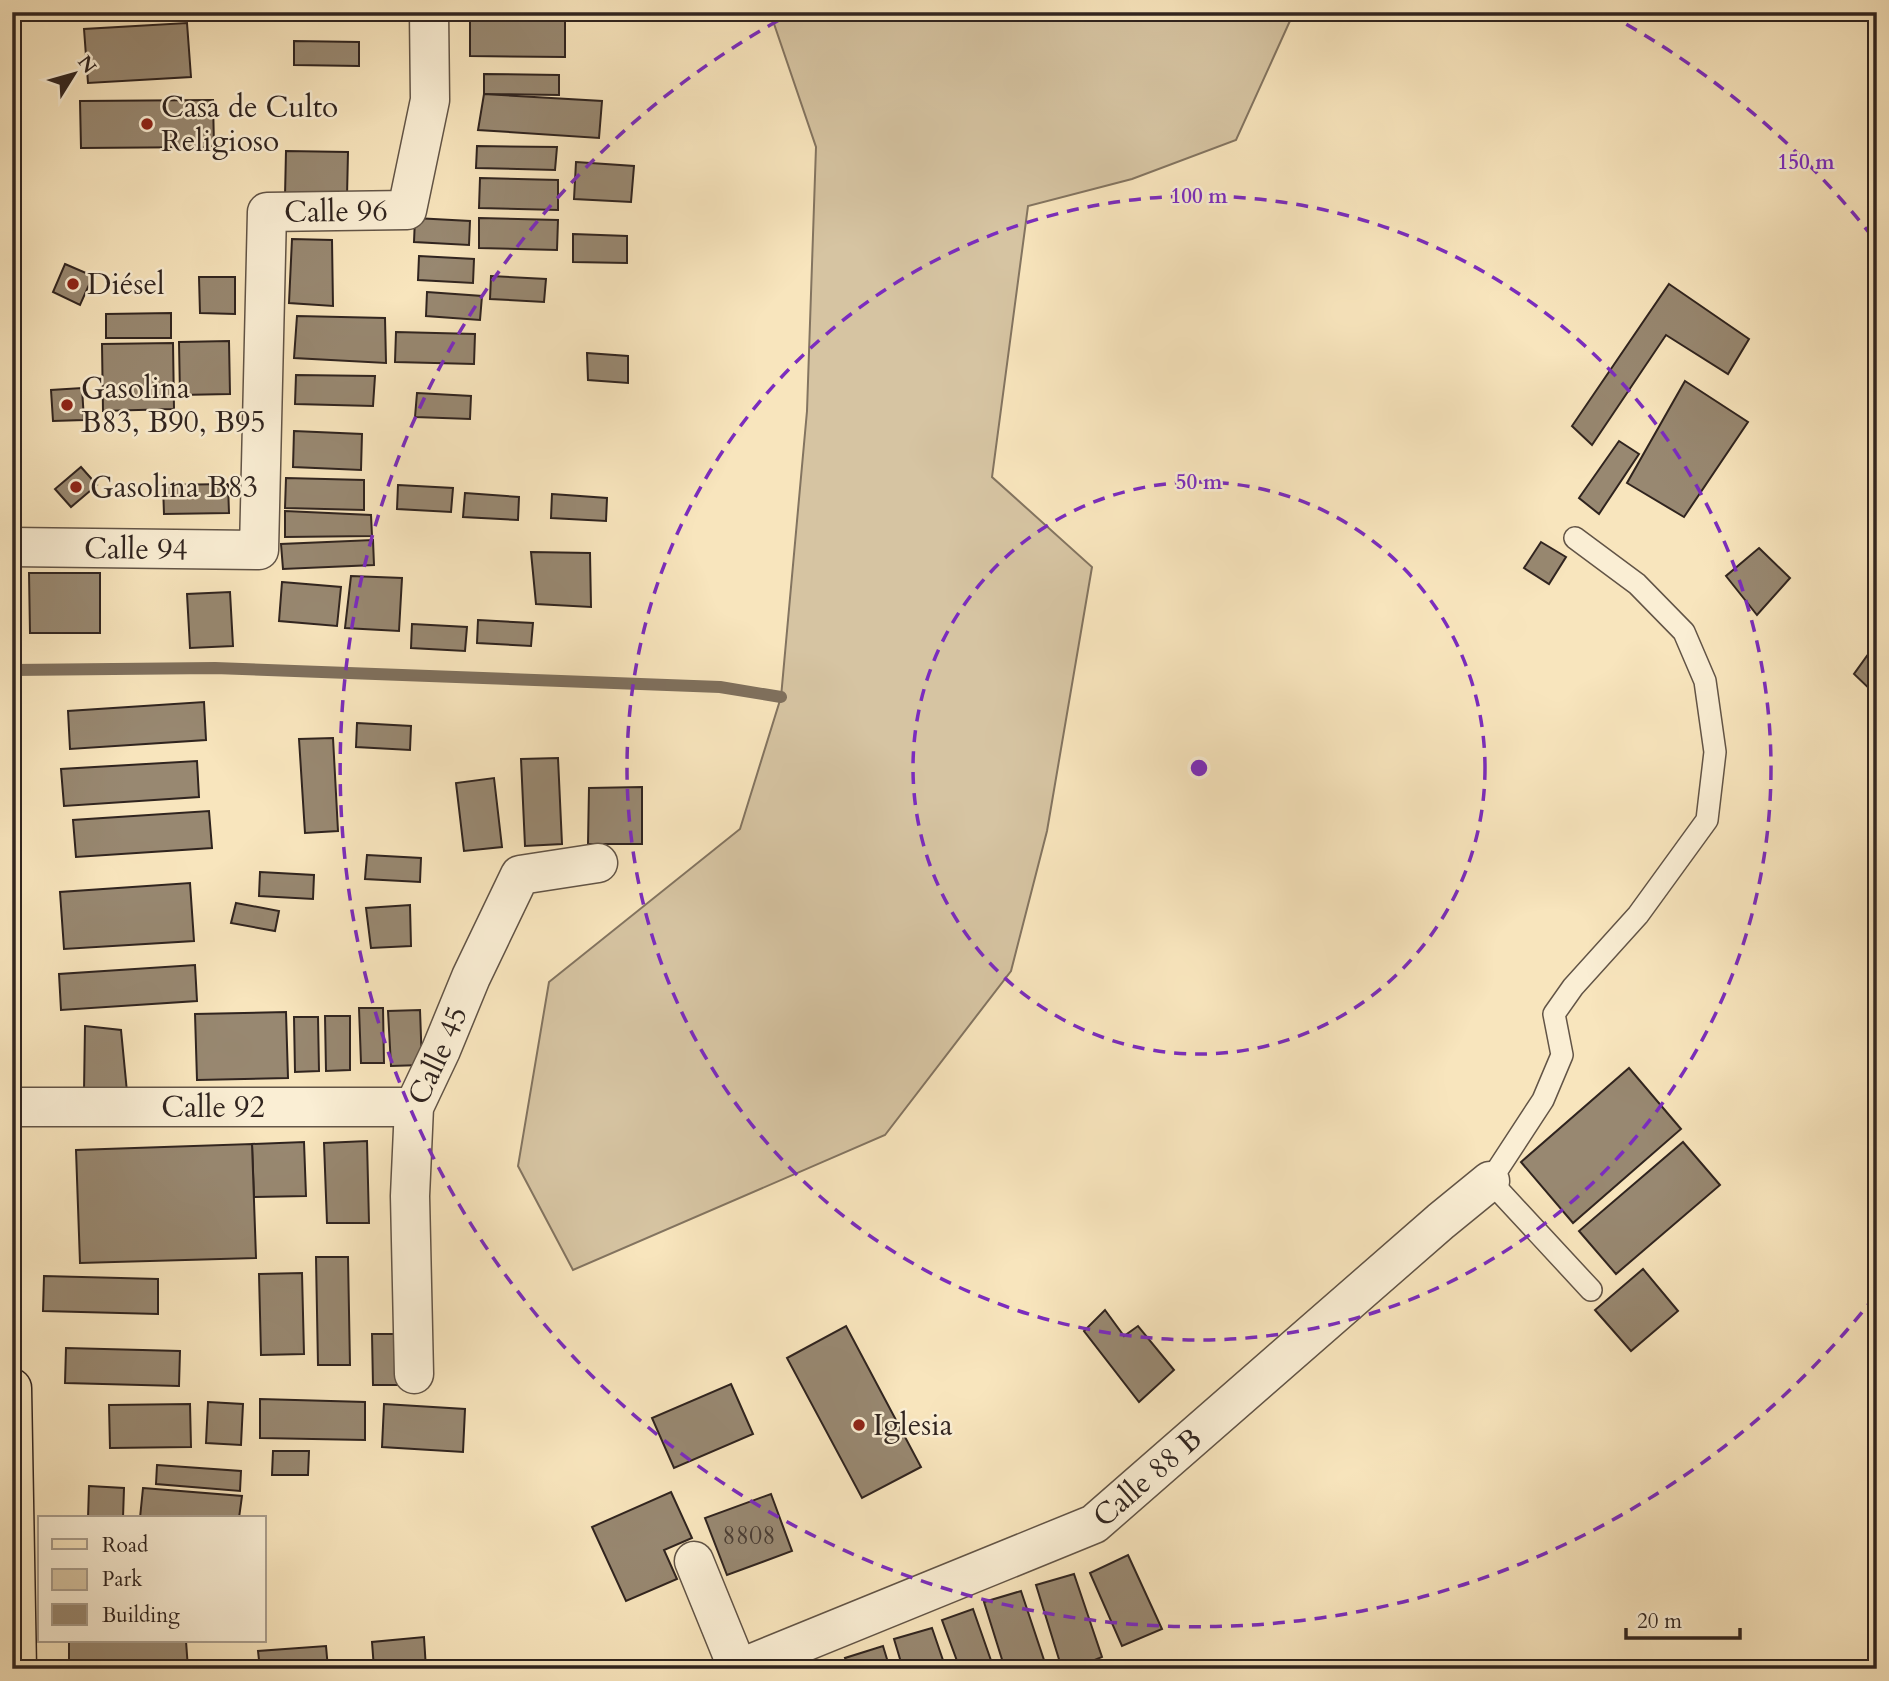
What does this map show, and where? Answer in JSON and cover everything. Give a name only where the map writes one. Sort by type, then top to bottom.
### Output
[{"type":"main road","points":[[12,1388],[14,1619],[17,1669]]},
{"type":"street","name":"Calle 96","points":[[259,550],[267,212],[407,210],[430,100],[429,12]]},
{"type":"street","name":"Calle 94","points":[[12,547],[259,550]]},
{"type":"street","name":"Calle 45","points":[[414,1374],[410,1196],[414,1107],[471,977],[520,875],[598,863]]},
{"type":"street","name":"Calle 92","points":[[12,1107],[414,1107]]},
{"type":"street","name":"Calle 88 B","points":[[738,1669],[1094,1524],[1490,1181]]},
{"type":"street","points":[[694,1560],[738,1669]]},
{"type":"lane","points":[[1575,538],[1637,584],[1684,632],[1705,681],[1716,752],[1707,820],[1638,915],[1573,987],[1554,1014],[1562,1055],[1543,1100],[1490,1181],[1591,1290]]},
{"type":"green space","points":[[770,12],[1294,12],[1236,140],[1132,179],[1028,206],[992,477],[1092,567],[1047,831],[1011,971],[885,1135],[573,1270],[518,1166],[549,982],[740,829],[781,697],[807,411],[816,147]]},
{"type":"building","points":[[86,12],[168,12],[168,14],[86,18]]},
{"type":"building","points":[[470,15],[565,17],[565,57],[470,56]]},
{"type":"building","points":[[187,23],[191,77],[88,83],[84,29]]},
{"type":"building","points":[[294,41],[359,42],[359,66],[294,65]]},
{"type":"building","points":[[484,74],[559,75],[559,95],[484,94]]},
{"type":"building","points":[[484,94],[602,101],[599,138],[478,130]]},
{"type":"building","name":"Casa de Culto Religioso","points":[[213,100],[214,147],[81,148],[80,101]]},
{"type":"building","points":[[477,146],[557,147],[555,170],[476,168]]},
{"type":"building","points":[[286,151],[348,152],[347,197],[285,196]]},
{"type":"building","points":[[576,162],[634,166],[631,202],[574,199]]},
{"type":"building","points":[[480,178],[558,180],[558,210],[479,208]]},
{"type":"building","points":[[415,218],[470,221],[469,245],[414,242]]},
{"type":"building","points":[[479,218],[558,220],[557,250],[479,248]]},
{"type":"building","points":[[573,234],[627,236],[627,263],[573,262]]},
{"type":"building","points":[[292,239],[332,240],[333,306],[289,303]]},
{"type":"building","points":[[419,256],[474,259],[473,283],[418,280]]},
{"type":"building","name":"Diésel","points":[[65,264],[93,276],[80,305],[53,292]]},
{"type":"building","points":[[491,276],[546,279],[544,302],[490,299]]},
{"type":"building","points":[[199,277],[235,277],[235,314],[200,313]]},
{"type":"building","points":[[1669,284],[1749,339],[1728,374],[1666,335],[1592,445],[1572,426]]},
{"type":"building","points":[[427,292],[482,296],[480,320],[426,316]]},
{"type":"building","points":[[171,313],[171,338],[106,338],[106,314]]},
{"type":"building","points":[[297,316],[385,318],[386,363],[294,358]]},
{"type":"building","points":[[396,332],[475,334],[474,364],[395,362]]},
{"type":"building","points":[[229,341],[230,394],[180,395],[179,342]]},
{"type":"building","points":[[173,343],[174,409],[103,411],[102,344]]},
{"type":"building","points":[[587,353],[628,356],[628,383],[588,380]]},
{"type":"building","points":[[296,375],[375,376],[373,406],[295,404]]},
{"type":"building","points":[[1685,381],[1748,422],[1684,517],[1627,483]]},
{"type":"building","name":"Gasolina B83, B90, B95","points":[[82,388],[84,420],[53,421],[51,390]]},
{"type":"building","points":[[417,393],[471,396],[470,419],[415,417]]},
{"type":"building","points":[[294,431],[362,434],[361,470],[293,467]]},
{"type":"building","points":[[1619,441],[1639,454],[1599,514],[1579,498]]},
{"type":"building","name":"Gasolina B83","points":[[81,467],[97,485],[71,507],[55,489]]},
{"type":"building","points":[[286,478],[364,480],[364,510],[285,508]]},
{"type":"building","points":[[228,484],[229,513],[164,514],[163,485]]},
{"type":"building","points":[[398,485],[453,488],[451,512],[397,509]]},
{"type":"building","points":[[465,493],[519,497],[518,520],[463,517]]},
{"type":"building","points":[[552,494],[607,498],[606,521],[551,518]]},
{"type":"building","points":[[285,511],[371,515],[372,536],[285,537]]},
{"type":"building","points":[[373,540],[374,565],[283,569],[281,544]]},
{"type":"building","points":[[1541,542],[1566,557],[1549,584],[1524,568]]},
{"type":"building","points":[[1759,548],[1790,578],[1757,615],[1726,576]]},
{"type":"building","points":[[531,552],[590,553],[591,607],[536,604]]},
{"type":"building","points":[[29,573],[100,573],[100,633],[30,633]]},
{"type":"building","points":[[351,576],[402,578],[399,631],[345,628]]},
{"type":"building","points":[[282,582],[341,587],[337,626],[279,621]]},
{"type":"building","points":[[230,592],[233,646],[190,648],[187,594]]},
{"type":"building","points":[[478,620],[533,623],[531,646],[477,643]]},
{"type":"building","points":[[412,624],[467,627],[465,651],[411,648]]},
{"type":"building","points":[[1874,646],[1877,648],[1877,696],[1854,674]]},
{"type":"building","points":[[204,702],[206,740],[70,749],[68,711]]},
{"type":"building","points":[[357,723],[411,726],[410,750],[356,747]]},
{"type":"building","points":[[333,738],[338,831],[305,833],[299,739]]},
{"type":"building","points":[[558,758],[562,844],[525,846],[521,759]]},
{"type":"building","points":[[197,761],[199,797],[64,806],[61,769]]},
{"type":"building","points":[[494,778],[502,847],[464,851],[456,783]]},
{"type":"building","points":[[642,787],[642,844],[588,844],[589,788]]},
{"type":"building","points":[[209,811],[212,848],[76,857],[73,820]]},
{"type":"building","points":[[367,855],[421,858],[420,882],[365,879]]},
{"type":"building","points":[[260,872],[314,875],[313,899],[259,896]]},
{"type":"building","points":[[190,883],[194,941],[64,949],[60,892]]},
{"type":"building","points":[[236,903],[279,911],[275,931],[231,923]]},
{"type":"building","points":[[410,905],[411,946],[371,948],[366,908]]},
{"type":"building","points":[[195,965],[197,1001],[61,1010],[59,974]]},
{"type":"building","points":[[359,1008],[383,1008],[384,1063],[361,1063]]},
{"type":"building","points":[[420,1010],[422,1065],[391,1066],[388,1011]]},
{"type":"building","points":[[286,1012],[288,1078],[197,1080],[195,1014]]},
{"type":"building","points":[[325,1016],[350,1016],[350,1070],[326,1071]]},
{"type":"building","points":[[294,1017],[318,1017],[319,1071],[295,1072]]},
{"type":"building","points":[[85,1026],[121,1030],[127,1092],[84,1091]]},
{"type":"building","points":[[1629,1068],[1681,1129],[1573,1223],[1521,1162]]},
{"type":"building","points":[[367,1141],[369,1223],[327,1223],[324,1143]]},
{"type":"building","points":[[304,1142],[306,1196],[254,1197],[252,1144]]},
{"type":"building","points":[[1683,1142],[1720,1185],[1616,1274],[1579,1231]]},
{"type":"building","points":[[252,1144],[256,1258],[80,1263],[76,1150]]},
{"type":"building","points":[[316,1257],[348,1257],[350,1365],[318,1365]]},
{"type":"building","points":[[1643,1269],[1678,1311],[1631,1351],[1595,1310]]},
{"type":"building","points":[[302,1273],[304,1354],[261,1355],[259,1274]]},
{"type":"building","points":[[44,1276],[158,1279],[158,1314],[43,1311]]},
{"type":"building","points":[[1105,1310],[1124,1336],[1138,1326],[1174,1370],[1139,1402],[1084,1331]]},
{"type":"building","points":[[846,1326],[921,1467],[862,1498],[787,1358]]},
{"type":"building","points":[[372,1334],[399,1334],[400,1385],[373,1385]]},
{"type":"building","points":[[66,1348],[180,1351],[179,1386],[65,1383]]},
{"type":"building","points":[[731,1384],[753,1434],[674,1468],[652,1418]]},
{"type":"building","points":[[260,1399],[365,1402],[365,1440],[260,1438]]},
{"type":"building","points":[[208,1402],[243,1404],[241,1445],[206,1443]]},
{"type":"building","points":[[190,1404],[191,1447],[110,1448],[109,1405]]},
{"type":"building","points":[[384,1404],[465,1409],[463,1452],[382,1447]]},
{"type":"building","points":[[273,1451],[309,1451],[308,1475],[272,1475]]},
{"type":"building","points":[[157,1465],[241,1471],[240,1491],[156,1484]]},
{"type":"building","points":[[89,1486],[124,1488],[123,1516],[88,1516]]},
{"type":"building","points":[[143,1488],[242,1496],[239,1516],[140,1516]]},
{"type":"building","points":[[671,1492],[692,1538],[664,1550],[677,1579],[626,1601],[592,1527]]},
{"type":"building","points":[[771,1494],[792,1551],[727,1575],[705,1518]]},
{"type":"building","points":[[1128,1555],[1162,1629],[1122,1646],[1090,1573]]},
{"type":"building","points":[[1074,1574],[1102,1657],[1073,1669],[1062,1669],[1036,1585]]},
{"type":"building","points":[[1021,1591],[1047,1669],[1005,1669],[984,1602]]},
{"type":"building","points":[[973,1609],[994,1669],[960,1669],[942,1620]]},
{"type":"building","points":[[932,1628],[946,1669],[903,1669],[894,1639]]},
{"type":"building","points":[[424,1637],[426,1669],[374,1669],[372,1642]]},
{"type":"building","points":[[69,1642],[186,1642],[188,1669],[69,1669]]},
{"type":"building","points":[[326,1646],[328,1669],[260,1669],[258,1651]]},
{"type":"building","points":[[883,1646],[890,1669],[849,1669],[845,1658]]},
{"type":"waterway","points":[[12,670],[215,668],[720,687],[781,697]]},
{"type":"place","name":"Casa de Culto Religioso","points":[[147,124]]},
{"type":"place","name":"Diésel","points":[[73,284]]},
{"type":"place","name":"Gasolina B83, B90, B95","points":[[67,405]]},
{"type":"place","name":"Gasolina B83","points":[[76,487]]},
{"type":"place","name":"Iglesia","points":[[859,1425]]}]
